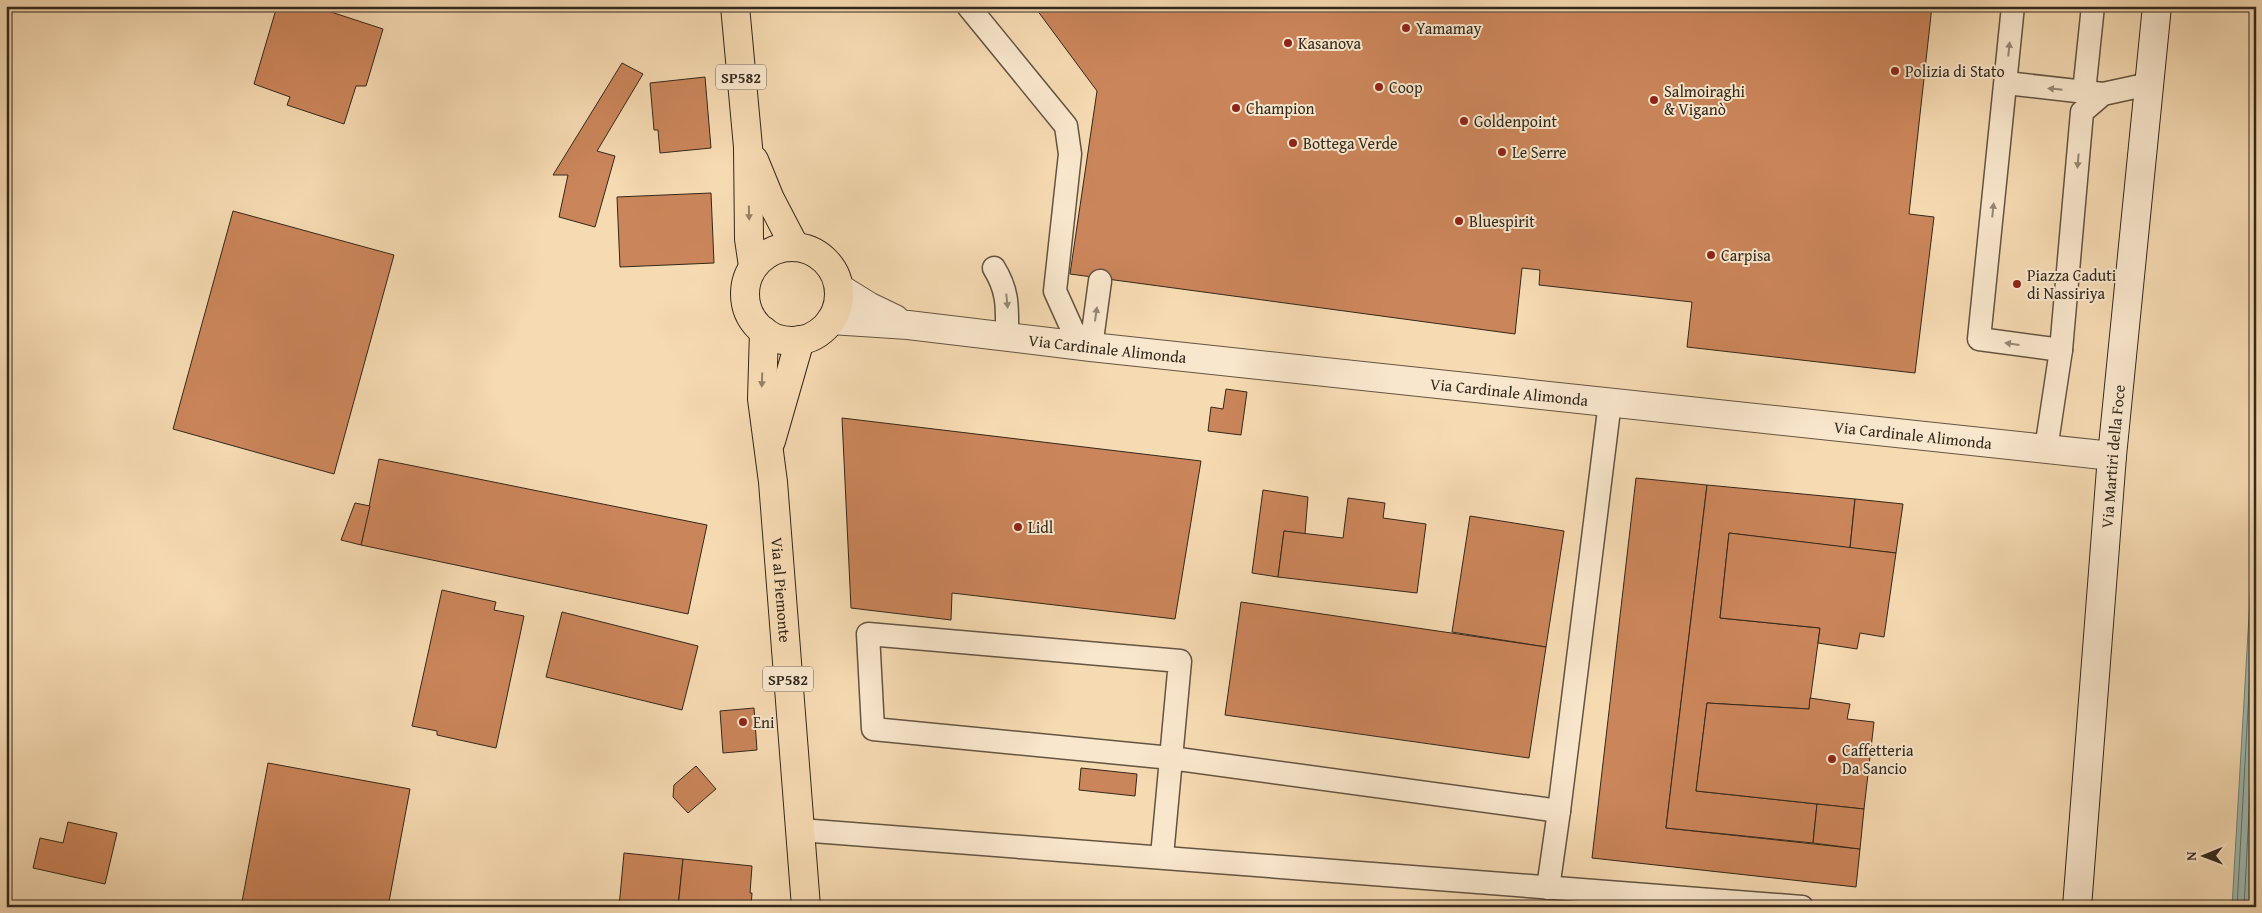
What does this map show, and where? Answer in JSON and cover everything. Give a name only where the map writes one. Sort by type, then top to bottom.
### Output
[{"type":"main road","name":"SP582","points":[[735,6],[748,147],[749,239],[753,266],[746,283],[746,303],[754,321],[764,332]]},
{"type":"main road","name":"SP582","points":[[748,147],[770,199],[795,247]]},
{"type":"main road","points":[[753,266],[769,253],[779,248],[795,247],[814,252],[825,260],[832,268],[839,288],[838,306],[831,320],[820,332],[800,340],[784,340],[764,332]]},
{"type":"main road","name":"Via al Piemonte","points":[[764,332],[762,399],[773,482],[806,907]]},
{"type":"main road","name":"Via al Piemonte","points":[[768,452],[800,340]]},
{"type":"street","name":"Via Martiri della Foce","points":[[2077,907],[2112,456],[2157,6]]},
{"type":"street","points":[[839,288],[868,306],[908,325]]},
{"type":"street","name":"Via Cardinale Alimonda","points":[[831,320],[908,325],[1091,347],[2112,456]]},
{"type":"lane","points":[[968,6],[1066,126],[1070,154],[1055,291],[1073,331],[1091,347]]},
{"type":"lane","points":[[2014,6],[1980,339],[2061,350]]},
{"type":"lane","points":[[2046,449],[2061,350],[2090,100],[2093,6]]},
{"type":"lane","points":[[2006,83],[2090,100],[2149,84]]},
{"type":"lane","points":[[994,268],[1002,280],[1008,298],[1007,336]]},
{"type":"lane","points":[[1091,347],[1100,281]]},
{"type":"lane","points":[[1548,888],[1610,402]]},
{"type":"lane","points":[[1162,856],[1171,758],[1180,661],[868,634],[873,729],[1171,758],[1559,811]]},
{"type":"lane","points":[[800,830],[1162,856],[1802,907]]},
{"type":"water","points":[[2256,496],[2256,907],[2232,907]]},
{"type":"building","points":[[277,6],[329,6],[328,11],[383,29],[366,86],[356,86],[344,124],[287,105],[290,97],[254,84]]},
{"type":"building","name":"Le Serre","points":[[1034,6],[1932,6],[1909,214],[1934,217],[1915,373],[1687,347],[1692,302],[1539,285],[1540,270],[1522,268],[1515,334],[1070,274],[1097,91]]},
{"type":"building","points":[[622,63],[643,74],[597,151],[615,156],[595,227],[559,217],[568,175],[553,175]]},
{"type":"building","points":[[705,77],[711,148],[660,153],[658,130],[654,130],[650,83]]},
{"type":"building","points":[[711,193],[714,263],[620,267],[617,197]]},
{"type":"building","points":[[233,211],[394,255],[334,474],[173,429]]},
{"type":"building","points":[[1226,389],[1247,392],[1241,435],[1208,431],[1211,407],[1223,409]]},
{"type":"building","name":"Lidl","points":[[842,418],[1201,461],[1175,619],[952,593],[951,620],[851,608]]},
{"type":"building","points":[[379,459],[707,525],[688,614],[361,545]]},
{"type":"building","points":[[1636,478],[1707,485],[1666,828],[1860,849],[1856,887],[1592,858]]},
{"type":"building","points":[[1707,485],[1855,499],[1850,548],[1729,533],[1720,618],[1820,628],[1809,709],[1707,703],[1696,791],[1817,804],[1813,843],[1666,828]]},
{"type":"building","points":[[1263,490],[1308,497],[1305,534],[1284,531],[1278,577],[1252,573]]},
{"type":"building","points":[[1348,498],[1385,503],[1383,518],[1426,524],[1417,593],[1278,577],[1284,531],[1343,538]]},
{"type":"building","points":[[1855,499],[1903,504],[1896,553],[1850,548]]},
{"type":"building","points":[[355,503],[370,506],[361,545],[341,540]]},
{"type":"building","points":[[1470,516],[1564,531],[1546,647],[1452,632]]},
{"type":"building","points":[[1729,533],[1896,553],[1884,637],[1860,633],[1857,649],[1818,643],[1820,628],[1720,618]]},
{"type":"building","points":[[442,590],[496,602],[494,610],[524,616],[496,748],[437,735],[437,731],[412,726]]},
{"type":"building","points":[[1241,602],[1546,647],[1529,758],[1225,715]]},
{"type":"building","points":[[562,612],[698,646],[682,710],[546,677]]},
{"type":"building","points":[[1810,698],[1850,704],[1847,719],[1874,722],[1864,809],[1696,791],[1707,703],[1809,709]]},
{"type":"building","points":[[754,708],[757,750],[723,753],[720,711]]},
{"type":"building","points":[[268,763],[410,789],[388,907],[241,907]]},
{"type":"building","points":[[696,766],[716,789],[688,813],[673,797],[674,785]]},
{"type":"building","points":[[1081,768],[1137,774],[1135,796],[1079,790]]},
{"type":"building","points":[[1817,804],[1864,809],[1860,849],[1813,843]]},
{"type":"building","points":[[68,822],[117,833],[105,884],[33,868],[40,838],[63,843]]},
{"type":"building","points":[[624,853],[683,859],[678,907],[619,907]]},
{"type":"building","points":[[683,859],[752,866],[751,907],[678,907]]},
{"type":"place","name":"Yamamay","points":[[1406,28]]},
{"type":"place","name":"Kasanova","points":[[1288,43]]},
{"type":"place","name":"Polizia di Stato","points":[[1895,71]]},
{"type":"place","name":"Coop","points":[[1379,87]]},
{"type":"place","name":"Salmoiraghi & Viganò","points":[[1654,100]]},
{"type":"place","name":"Champion","points":[[1236,108]]},
{"type":"place","name":"Goldenpoint","points":[[1464,121]]},
{"type":"place","name":"Bottega Verde","points":[[1293,143]]},
{"type":"place","name":"Le Serre","points":[[1502,152]]},
{"type":"place","name":"Bluespirit","points":[[1459,221]]},
{"type":"place","name":"Carpisa","points":[[1711,255]]},
{"type":"place","name":"Piazza Caduti di Nassiriya","points":[[2017,284]]},
{"type":"place","name":"Lidl","points":[[1018,527]]},
{"type":"place","name":"Eni","points":[[743,722]]},
{"type":"place","name":"Caffetteria Da Sancio","points":[[1832,759]]}]
